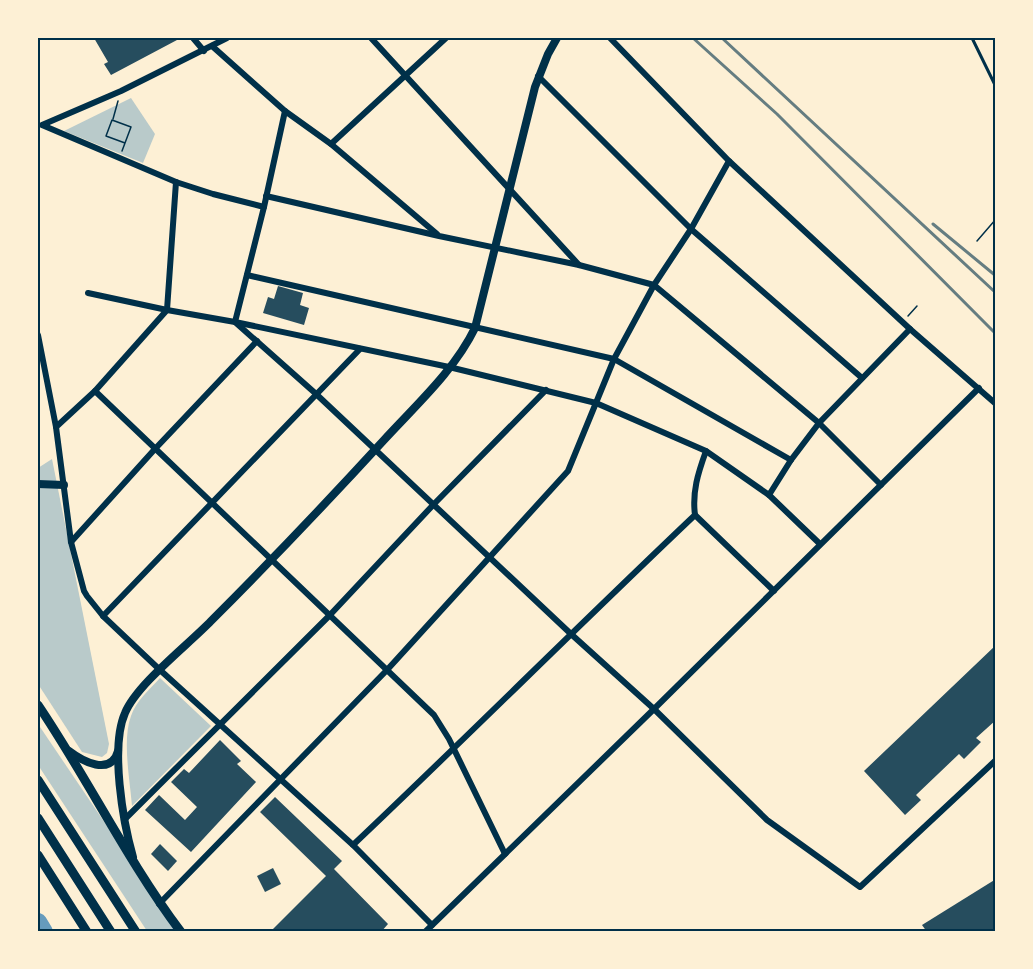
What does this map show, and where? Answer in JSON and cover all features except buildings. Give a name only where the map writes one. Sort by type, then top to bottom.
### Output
[{"type":"highway","points":[[38,705],[67,749],[159,904],[181,932]]},
{"type":"highway","points":[[38,780],[136,932]]},
{"type":"highway","points":[[38,818],[111,932]]},
{"type":"highway","points":[[38,855],[87,932]]},
{"type":"street","points":[[193,38],[204,51]]},
{"type":"street","points":[[40,125],[121,91],[227,38]]},
{"type":"street","points":[[371,38],[579,265]]},
{"type":"street","points":[[331,144],[446,38]]},
{"type":"street","points":[[67,749],[87,764],[99,766],[117,756],[125,714],[136,696],[375,450],[464,348],[475,328],[538,76],[557,38]]},
{"type":"street","points":[[610,38],[729,161],[910,329],[996,404]]},
{"type":"street","points":[[212,46],[285,111],[331,144],[439,236]]},
{"type":"street","points":[[538,76],[691,229],[862,378]]},
{"type":"street","points":[[235,322],[285,111]]},
{"type":"street","points":[[40,125],[176,182],[264,207]]},
{"type":"street","points":[[159,904],[387,670],[568,471],[614,359],[654,285],[691,229],[729,161]]},
{"type":"street","points":[[56,427],[95,391],[167,310],[176,182]]},
{"type":"street","points":[[266,196],[439,236],[579,265],[654,285],[819,423],[881,485]]},
{"type":"street","points":[[247,275],[614,359],[791,460]]},
{"type":"street","points":[[88,293],[449,367],[596,403],[706,451],[769,495],[820,544]]},
{"type":"street","points":[[235,322],[315,393],[654,709],[767,820],[860,888],[996,760]]},
{"type":"street","points":[[769,495],[791,460],[819,423],[910,329]]},
{"type":"street","points":[[38,334],[56,427],[71,542],[84,591],[104,616],[160,670],[353,845],[432,925]]},
{"type":"street","points":[[71,542],[154,450],[258,341]]},
{"type":"street","points":[[104,616],[315,393],[360,349]]},
{"type":"street","points":[[425,932],[979,388]]},
{"type":"street","points":[[124,820],[329,616],[434,504],[546,390]]},
{"type":"street","points":[[95,391],[154,450],[434,715],[445,730],[505,854]]},
{"type":"street","points":[[706,451],[693,496],[695,515],[774,591]]},
{"type":"street","points":[[38,483],[64,485]]},
{"type":"street","points":[[353,845],[695,515]]},
{"type":"street","points":[[118,750],[124,820],[134,862]]},
{"type":"lane","points":[[972,38],[996,87]]},
{"type":"path","points":[[112,120],[131,127],[125,143],[106,136],[121,91]]},
{"type":"path","points":[[977,241],[996,219]]},
{"type":"path","points":[[903,321],[916,306]]},
{"type":"shaded area","points":[[131,98],[155,134],[143,163],[64,131]]},
{"type":"shaded area","points":[[52,459],[109,744],[107,753],[102,757],[82,752],[38,684],[38,468]]},
{"type":"shaded area","points":[[160,678],[211,726],[132,806],[127,760],[128,726],[136,705]]},
{"type":"shaded area","points":[[38,724],[178,931],[147,931],[38,765]]},
{"type":"waterway","points":[[38,922],[44,932]]},
{"type":"railway","points":[[693,38],[777,114],[996,334]]},
{"type":"railway","points":[[722,38],[996,293]]},
{"type":"railway","points":[[933,224],[996,276]]}]
